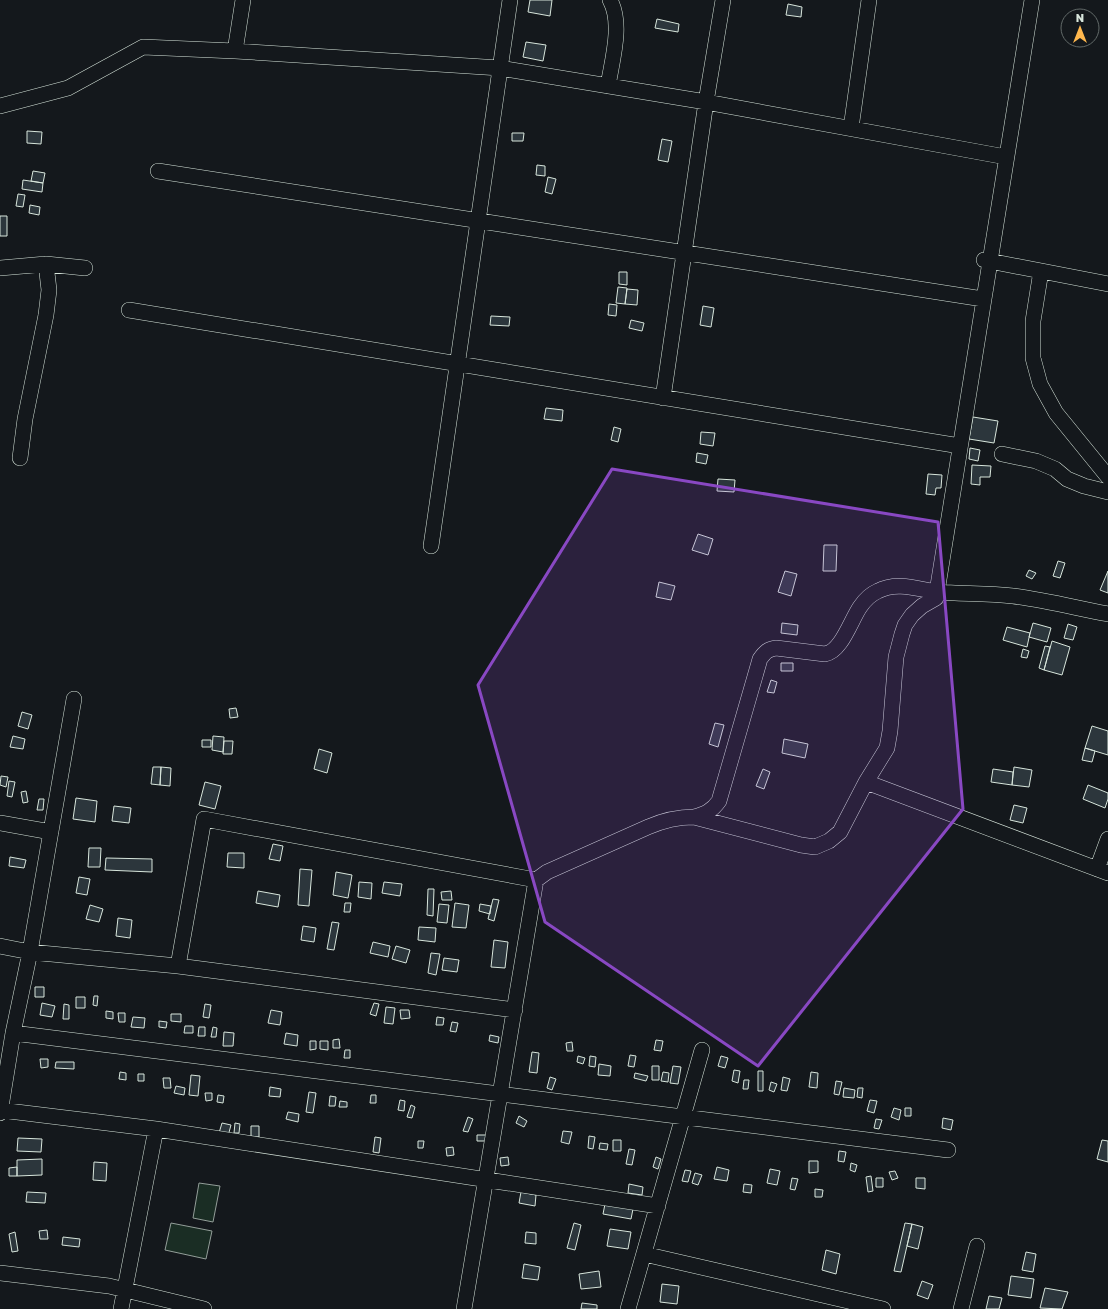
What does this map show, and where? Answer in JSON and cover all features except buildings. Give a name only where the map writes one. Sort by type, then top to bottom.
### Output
[{"type":"street","points":[[235,51],[243,0]]},
{"type":"street","points":[[431,546],[510,0]]},
{"type":"street","points":[[608,86],[616,33],[614,6],[610,0]]},
{"type":"street","points":[[663,398],[706,102],[723,0]]},
{"type":"street","points":[[851,128],[869,0]]},
{"type":"street","points":[[694,817],[801,845],[815,847],[829,841],[840,832],[866,782],[887,748],[890,731],[896,657],[905,624],[922,606],[936,598],[983,299],[987,260],[1032,0]]},
{"type":"street","points":[[0,106],[68,88],[144,46],[500,68],[706,102],[1006,156]]},
{"type":"street","points":[[158,171],[983,299]]},
{"type":"street","points":[[987,260],[1108,284]]},
{"type":"street","points":[[0,268],[46,264],[85,268]]},
{"type":"street","points":[[20,458],[25,420],[46,315],[49,290],[46,264]]},
{"type":"street","points":[[1041,271],[1033,321],[1033,358],[1040,384],[1056,413],[1108,477]]},
{"type":"street","points":[[129,310],[960,446]]},
{"type":"street","points":[[1002,454],[1036,461],[1055,469],[1067,479],[1084,486],[1108,492]]},
{"type":"street","points":[[464,1309],[536,880],[547,872],[663,820],[680,817],[694,817],[706,814],[714,808],[719,801],[760,659],[765,652],[776,648],[830,654],[835,650],[840,642],[860,606],[877,591],[888,587],[899,586],[937,592],[1011,596],[1038,599],[1108,614]]},
{"type":"street","points":[[0,1114],[13,1033],[30,952],[74,699]]},
{"type":"street","points":[[866,782],[1102,871],[1108,839]]},
{"type":"street","points":[[178,966],[204,819],[536,880]]},
{"type":"street","points":[[0,823],[51,832]]},
{"type":"street","points":[[0,946],[30,952],[178,966],[514,1010]]},
{"type":"street","points":[[13,1033],[948,1150]]},
{"type":"street","points":[[628,1309],[702,1050]]},
{"type":"street","points":[[0,1110],[156,1129],[658,1206]]},
{"type":"street","points":[[121,1309],[156,1129]]},
{"type":"street","points":[[961,1309],[978,1246]]},
{"type":"street","points":[[644,1254],[884,1309]]},
{"type":"street","points":[[0,1272],[109,1286],[204,1309]]},
{"type":"highlighted area","points":[[612,469],[938,522],[963,809],[758,1066],[545,922],[478,685]]},
{"type":"green space","points":[[199,1183],[220,1186],[213,1222],[193,1218]]},
{"type":"green space","points":[[171,1223],[212,1231],[206,1259],[165,1250]]}]
